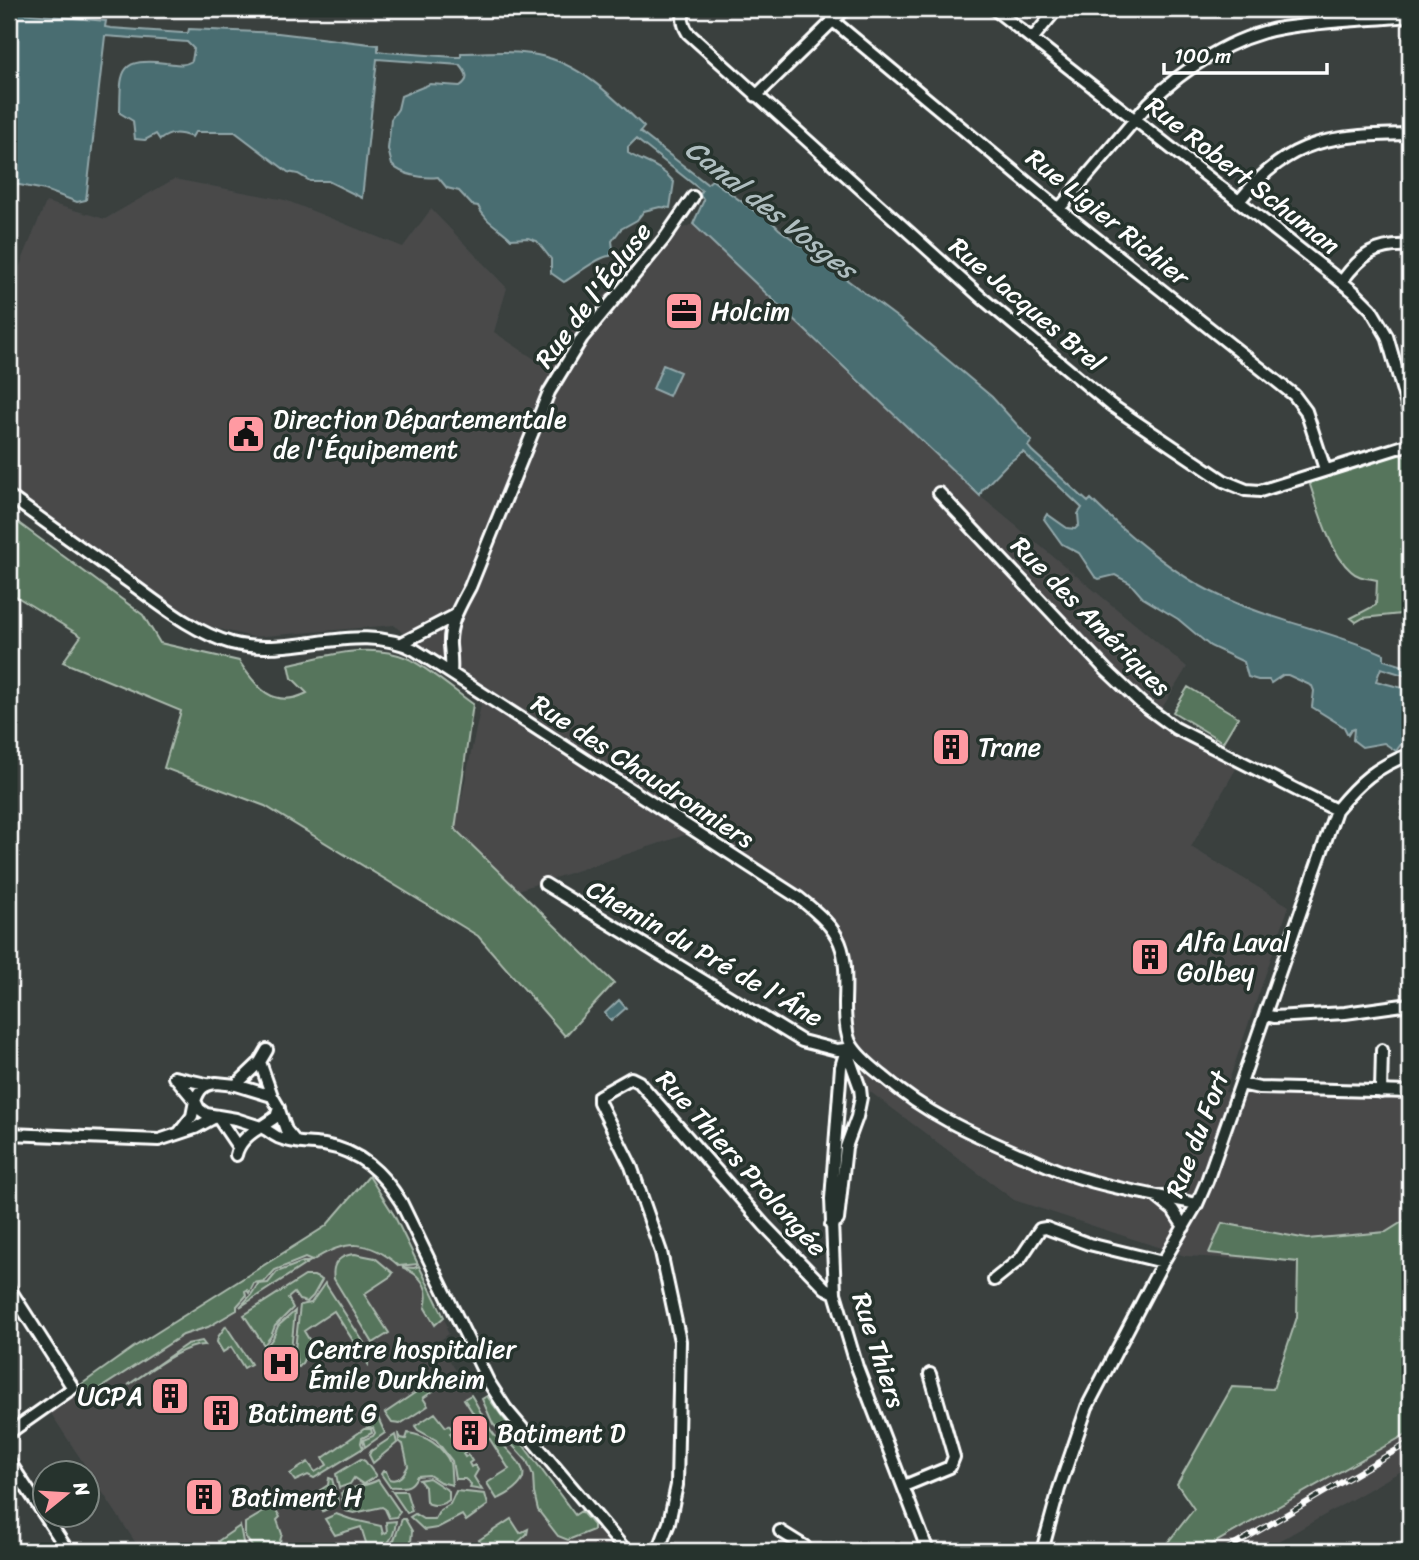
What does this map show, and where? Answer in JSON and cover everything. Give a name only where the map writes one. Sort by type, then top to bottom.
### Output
[{"type":"street","name":"Rue Jacques Brel","points":[[685,9],[682,18],[688,33],[1042,349],[1111,405],[1224,481],[1245,490],[1260,491],[1410,444]]},
{"type":"street","points":[[756,96],[845,9]]},
{"type":"street","name":"Rue Robert Schuman","points":[[994,9],[1342,281],[1371,309],[1387,336],[1410,416]]},
{"type":"street","points":[[1032,39],[1057,9]]},
{"type":"street","points":[[1059,209],[1165,87],[1197,63],[1255,35],[1280,28],[1410,16]]},
{"type":"street","name":"Rue Ligier Richier","points":[[832,20],[1059,209],[1294,395],[1306,411],[1325,469]]},
{"type":"street","points":[[1240,200],[1274,164],[1317,142],[1344,137],[1410,134]]},
{"type":"street","name":"Rue de l'Écluse","points":[[451,673],[453,662],[450,643],[454,616],[470,587],[550,392],[582,338],[664,239],[693,197]]},
{"type":"street","points":[[1342,281],[1354,265],[1369,252],[1386,246],[1410,246]]},
{"type":"street","name":"Rue des Amériques","points":[[939,493],[1106,670],[1141,703],[1175,728],[1336,810]]},
{"type":"street","name":"Rue des Chaudronniers","points":[[9,496],[196,630],[233,643],[271,648],[368,638],[402,643],[799,898],[821,915],[834,930],[846,958],[845,1012],[849,1047]]},
{"type":"street","points":[[402,643],[454,616]]},
{"type":"street","name":"Rue du Fort","points":[[1042,1551],[1059,1489],[1087,1406],[1163,1262],[1197,1204],[1266,1015],[1336,810],[1359,783],[1388,763],[1410,754]]},
{"type":"street","name":"Chemin du Pré de l'Âne","points":[[545,884],[802,1041],[829,1048],[849,1047]]},
{"type":"street","points":[[1266,1015],[1274,1017],[1345,1013],[1410,1004]]},
{"type":"street","points":[[849,1047],[900,1092],[965,1130],[1069,1174],[1197,1204]]},
{"type":"street","name":"Rue Thiers","points":[[831,1225],[838,1220],[846,1147],[861,1097],[849,1047]]},
{"type":"street","name":"Rue Thiers","points":[[849,1047],[841,1067],[831,1199],[835,1293],[856,1367],[928,1551]]},
{"type":"street","points":[[236,1084],[260,1062],[267,1050]]},
{"type":"street","points":[[1381,1092],[1382,1050]]},
{"type":"street","points":[[260,1062],[286,1130],[295,1141]]},
{"type":"street","points":[[272,1096],[236,1084],[206,1084],[174,1077],[206,1114],[236,1118],[261,1127],[280,1138],[343,1149],[360,1157],[388,1182],[401,1202],[488,1381],[506,1409],[626,1551]]},
{"type":"street","name":"Rue Thiers Prolongée","points":[[658,1551],[669,1523],[677,1485],[680,1341],[657,1240],[631,1166],[599,1102],[599,1096],[631,1078],[639,1082],[764,1225],[825,1288],[835,1293]]},
{"type":"street","points":[[179,1133],[192,1116],[195,1101],[206,1084]]},
{"type":"street","points":[[1241,1084],[1258,1088],[1410,1092]]},
{"type":"street","points":[[217,1116],[237,1151],[250,1133],[276,1117],[279,1108]]},
{"type":"street","points":[[9,1134],[159,1140],[195,1128],[217,1116]]},
{"type":"street","points":[[1155,1196],[1173,1210],[1184,1227]]},
{"type":"street","points":[[994,1280],[1020,1259],[1040,1230],[1046,1228],[1089,1244],[1163,1262]]},
{"type":"street","points":[[9,1288],[73,1388],[9,1433]]},
{"type":"street","name":"Rue Thiers","points":[[904,1486],[950,1467],[954,1457],[930,1374]]},
{"type":"street","points":[[9,1461],[68,1551]]},
{"type":"street","points":[[780,1531],[808,1551]]},
{"type":"shaded area","points":[[174,179],[285,200],[403,247],[431,209],[507,288],[494,332],[542,364],[656,239],[693,224],[980,496],[1187,667],[1161,710],[1237,767],[1191,847],[1289,906],[1225,1092],[1410,1097],[1410,1268],[1185,1256],[1014,1200],[853,1079],[851,945],[694,832],[518,890],[455,829],[481,705],[394,625],[253,637],[215,628],[174,609],[9,488],[9,292],[46,202],[105,219]]},
{"type":"shaded area","name":"Centre hospitalier Émile Durkheim","points":[[369,1176],[394,1215],[448,1327],[446,1328],[449,1334],[438,1342],[476,1402],[487,1396],[575,1515],[581,1511],[616,1551],[141,1551],[102,1491],[102,1458],[80,1458],[50,1412],[86,1389],[134,1347],[326,1226]]},
{"type":"shaded area","points":[[1410,1432],[1410,1466],[1262,1551],[1200,1551]]},
{"type":"green space","points":[[1397,454],[1410,458],[1410,613],[1363,618],[1356,622],[1351,618],[1376,605],[1377,580],[1357,575],[1337,554],[1310,485],[1312,482]]},
{"type":"green space","points":[[9,516],[143,615],[160,643],[239,661],[259,687],[275,697],[295,698],[307,693],[292,678],[289,664],[333,654],[378,651],[414,661],[473,704],[455,829],[614,983],[565,1036],[478,936],[265,806],[164,768],[181,711],[63,662],[81,636],[9,592]]},
{"type":"green space","points":[[1188,687],[1238,717],[1223,742],[1173,712]]},
{"type":"green space","points":[[369,1176],[394,1215],[418,1264],[399,1266],[377,1251],[357,1245],[335,1249],[312,1261],[305,1258],[275,1270],[265,1281],[254,1283],[249,1293],[245,1291],[246,1296],[237,1306],[237,1310],[208,1327],[183,1335],[99,1389],[89,1391],[79,1386],[134,1347],[326,1226]]},
{"type":"green space","points":[[1410,1217],[1410,1432],[1200,1551],[1161,1551],[1194,1509],[1177,1484],[1232,1387],[1273,1389],[1297,1317],[1298,1262],[1209,1253],[1222,1223],[1307,1239],[1386,1232]]},
{"type":"green space","points":[[355,1254],[375,1258],[393,1273],[364,1294],[389,1333],[373,1343],[334,1279],[335,1264],[345,1256]]},
{"type":"green space","points":[[309,1262],[240,1307],[258,1284],[268,1283],[277,1272]]},
{"type":"green space","points":[[419,1266],[444,1317],[435,1325],[425,1308],[427,1294],[423,1283],[402,1267]]},
{"type":"green space","points":[[305,1276],[322,1280],[307,1302],[299,1300],[294,1293],[288,1298],[293,1308],[275,1326],[264,1345],[244,1315]]},
{"type":"green space","points":[[325,1283],[368,1349],[368,1364],[334,1311],[304,1331],[310,1341],[304,1361],[297,1366],[295,1349],[300,1305],[311,1303]]},
{"type":"green space","points":[[295,1311],[291,1351],[296,1370],[291,1372],[276,1348],[268,1352],[265,1348],[278,1326]]},
{"type":"green space","points":[[226,1326],[251,1364],[244,1368],[231,1347],[223,1352],[217,1342]]},
{"type":"green space","points":[[202,1341],[205,1345],[176,1354],[128,1385],[187,1344]]},
{"type":"green space","points":[[428,1384],[433,1391],[423,1398],[428,1406],[400,1424],[392,1423],[385,1413]]},
{"type":"green space","points":[[471,1395],[490,1428],[516,1459],[523,1474],[521,1482],[514,1490],[497,1499],[487,1483],[509,1469],[464,1399]]},
{"type":"green space","points":[[487,1396],[575,1515],[581,1511],[593,1525],[593,1530],[568,1540],[558,1536],[538,1510],[533,1475],[527,1461],[493,1424],[482,1399]]},
{"type":"green space","points":[[435,1413],[446,1427],[449,1425],[453,1431],[450,1433],[452,1437],[456,1435],[459,1441],[456,1444],[458,1447],[462,1445],[466,1451],[463,1454],[465,1457],[468,1455],[472,1461],[469,1463],[471,1467],[475,1465],[478,1470],[474,1477],[482,1490],[470,1488],[471,1484],[465,1479],[455,1479],[452,1461],[436,1440],[415,1426]]},
{"type":"green space","points":[[378,1418],[385,1433],[365,1447],[363,1440],[375,1433],[373,1428],[367,1427]]},
{"type":"green space","points":[[364,1429],[371,1429],[372,1433],[362,1438],[363,1448],[314,1478],[308,1475],[295,1481],[290,1474],[308,1462],[315,1472],[327,1465],[323,1458]]},
{"type":"green space","points":[[398,1433],[401,1438],[406,1439],[408,1433],[433,1442],[450,1463],[452,1485],[429,1475],[417,1476],[409,1486],[390,1487],[381,1474],[383,1471],[386,1471],[389,1479],[396,1479],[408,1466]]},
{"type":"green space","points":[[395,1435],[397,1443],[373,1463],[369,1455],[371,1451]]},
{"type":"green space","points":[[361,1459],[376,1476],[363,1484],[354,1478],[350,1484],[339,1488],[336,1474]]},
{"type":"green space","points":[[329,1478],[332,1479],[338,1500],[337,1504],[323,1511],[316,1493],[328,1485]]},
{"type":"green space","points":[[429,1478],[449,1491],[449,1500],[437,1505],[426,1502],[425,1487],[419,1480]]},
{"type":"green space","points":[[378,1480],[400,1512],[396,1517],[389,1518],[382,1507],[354,1513],[345,1511],[341,1493]]},
{"type":"green space","points":[[392,1491],[406,1491],[412,1511],[407,1513]]},
{"type":"green space","points":[[456,1491],[485,1494],[488,1505],[466,1521],[462,1515],[437,1528],[424,1530],[410,1517],[415,1514],[423,1519],[435,1519],[440,1510],[450,1504]]},
{"type":"green space","points":[[289,1497],[290,1501],[276,1510],[280,1517],[277,1520],[282,1534],[280,1541],[289,1551],[255,1551],[245,1536],[245,1523]]},
{"type":"green space","points":[[336,1514],[381,1526],[383,1534],[387,1532],[386,1522],[396,1521],[395,1529],[386,1544],[362,1551],[368,1549],[361,1527],[335,1535],[325,1519]]},
{"type":"green space","points":[[402,1519],[405,1519],[412,1531],[411,1542],[402,1551],[382,1551],[394,1540]]},
{"type":"green space","points":[[511,1519],[520,1533],[528,1529],[527,1534],[509,1551],[482,1551],[485,1549],[479,1540]]},
{"type":"green space","points":[[240,1526],[243,1542],[251,1551],[223,1551],[218,1541]]},
{"type":"water","points":[[9,12],[106,21],[105,27],[111,28],[182,33],[188,33],[189,29],[278,33],[378,45],[378,51],[385,52],[455,57],[461,57],[461,53],[519,53],[553,59],[568,66],[608,94],[644,127],[640,132],[707,184],[712,180],[756,212],[766,216],[779,229],[898,318],[992,397],[1032,441],[1028,446],[1032,451],[1088,502],[1091,499],[1166,564],[1199,585],[1235,602],[1342,638],[1384,654],[1384,660],[1410,668],[1410,677],[1381,668],[1376,681],[1410,690],[1410,737],[1396,751],[1384,743],[1362,747],[1353,740],[1354,729],[1348,735],[1344,727],[1312,707],[1312,686],[1288,675],[1283,675],[1271,683],[1269,680],[1248,677],[1244,662],[1210,646],[1178,619],[1143,598],[1130,583],[1115,575],[1099,579],[1095,577],[1079,553],[1062,544],[1044,519],[1047,514],[1067,528],[1075,529],[1079,525],[1078,514],[1082,508],[1023,452],[1007,464],[982,490],[980,496],[693,224],[704,200],[700,195],[702,191],[636,139],[628,147],[628,153],[658,168],[674,182],[670,208],[660,207],[644,211],[637,220],[621,229],[612,241],[610,256],[594,262],[564,282],[551,273],[551,259],[537,241],[528,238],[511,239],[488,220],[478,206],[472,205],[459,191],[447,188],[438,177],[414,176],[392,165],[388,149],[391,119],[398,109],[401,96],[430,84],[460,86],[466,73],[460,65],[377,59],[362,198],[328,181],[310,181],[288,172],[235,132],[195,132],[192,137],[175,134],[160,140],[156,134],[145,140],[135,139],[133,121],[120,113],[125,70],[138,63],[185,64],[192,61],[194,49],[187,42],[105,36],[86,200],[77,202],[45,190],[9,183]]},
{"type":"water","points":[[663,365],[680,372],[669,396],[653,389]]},
{"type":"water","points":[[619,1000],[626,1008],[611,1021],[605,1013]]},
{"type":"railway","points":[[1224,1551],[1410,1442]]},
{"type":"place","name":"Holcim","points":[[684,311]]},
{"type":"place","name":"Direction Départementale de l'Équipement","points":[[246,434]]},
{"type":"place","name":"Trane","points":[[951,747]]},
{"type":"place","name":"Alfa Laval Golbey","points":[[1150,957]]},
{"type":"place","name":"Centre hospitalier Émile Durkheim","points":[[281,1364]]},
{"type":"place","name":"UCPA","points":[[170,1396]]},
{"type":"place","name":"Batiment G","points":[[221,1413]]},
{"type":"place","name":"Batiment D","points":[[470,1433]]},
{"type":"place","name":"Batiment H","points":[[204,1497]]},
{"type":"water label","name":"Canal des Vosges","points":[[771,209]]}]
